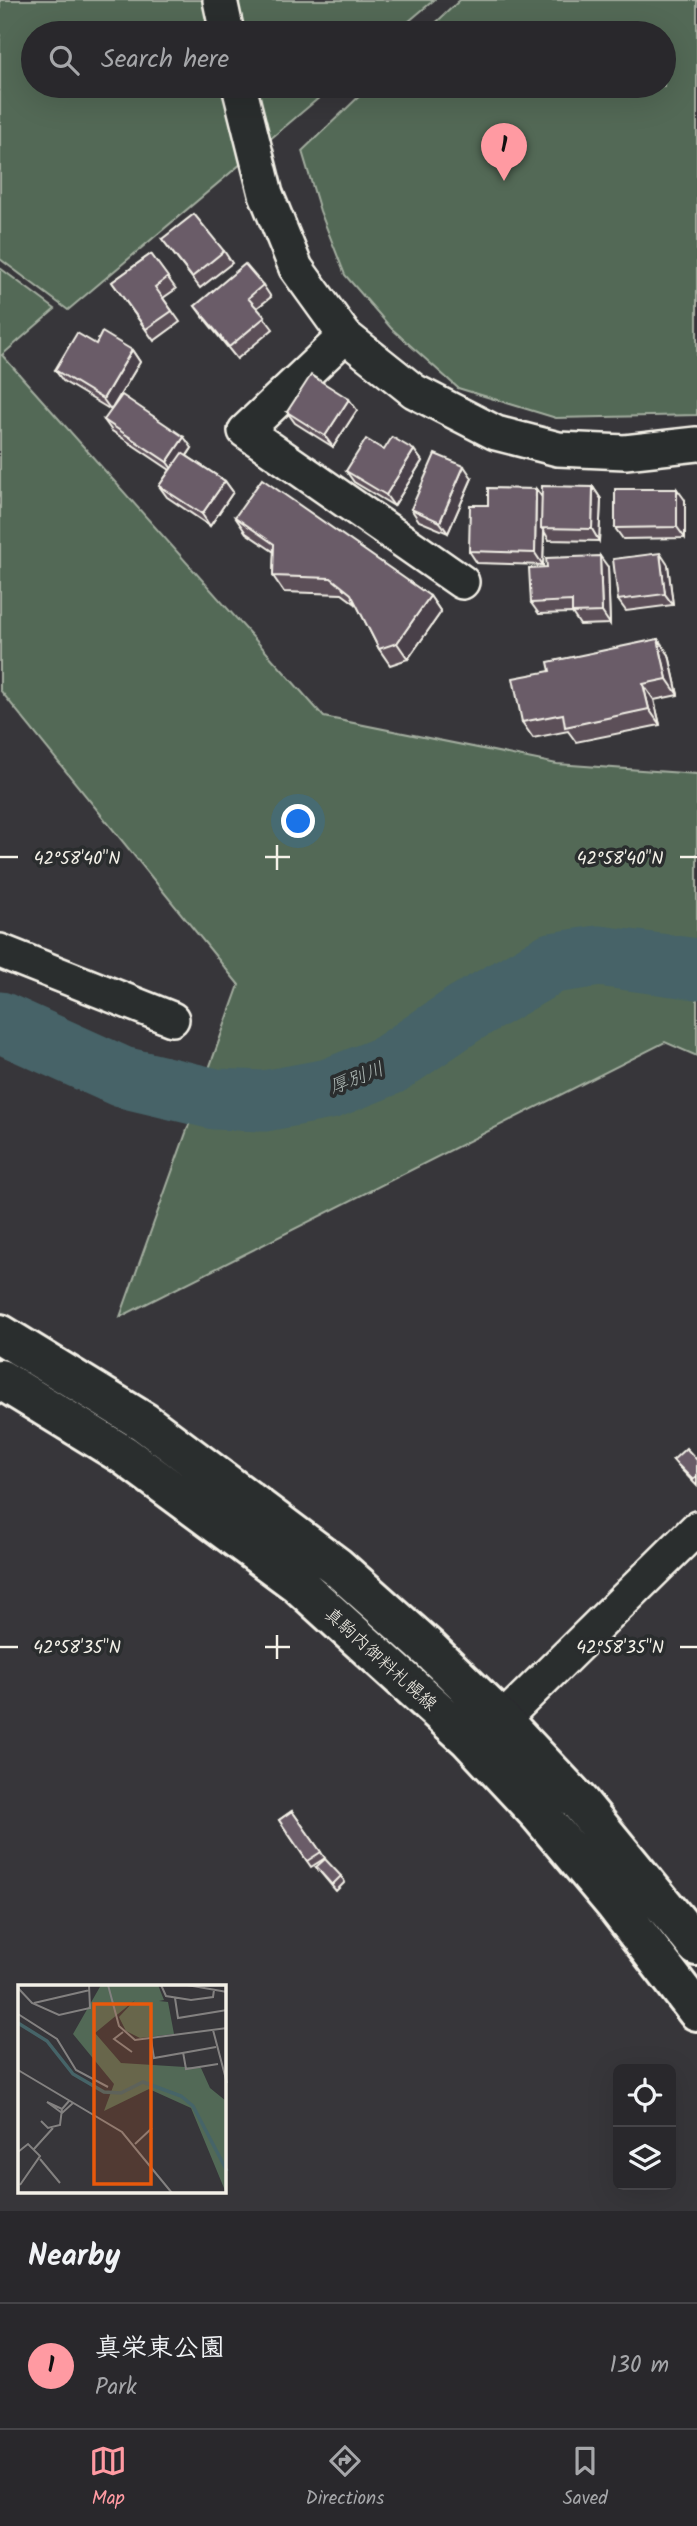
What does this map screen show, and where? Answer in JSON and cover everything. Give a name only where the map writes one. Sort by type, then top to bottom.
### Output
[{"type":"main road","points":[[0,1334],[144,1422],[336,1566],[429,1649],[502,1720],[580,1803],[697,1946]]},
{"type":"main road","name":"真駒内御料札幌線","points":[[0,1379],[124,1455],[297,1583],[449,1721],[540,1815],[614,1903],[697,2011]]},
{"type":"street","points":[[220,0],[224,21]]},
{"type":"street","points":[[242,98],[265,194],[296,268],[345,336],[414,391],[496,433],[558,449],[625,452],[696,448]]},
{"type":"street","points":[[345,336],[245,431],[462,582]]},
{"type":"street","points":[[0,951],[172,1019]]},
{"type":"street","points":[[502,1720],[697,1528]]},
{"type":"green space","points":[[0,0],[434,0],[409,21],[21,21],[21,98],[319,98],[68,310],[0,259]]},
{"type":"green space","points":[[460,0],[697,0],[697,415],[556,418],[458,388],[391,328],[345,275],[320,211],[302,151],[357,98],[676,98],[676,21],[438,21]]},
{"type":"green space","points":[[0,268],[55,309],[2,355],[324,717],[557,764],[697,774],[697,1056],[665,1042],[120,1317],[239,985],[0,690]]},
{"type":"building","points":[[194,214],[224,251],[192,277],[162,239]]},
{"type":"building","points":[[151,254],[168,277],[155,287],[172,311],[146,329],[112,282]]},
{"type":"building","points":[[245,264],[263,285],[248,298],[265,317],[229,347],[195,306]]},
{"type":"building","points":[[102,332],[132,350],[103,399],[55,370],[77,333],[96,344]]},
{"type":"building","points":[[311,375],[349,399],[325,436],[287,412]]},
{"type":"building","points":[[122,395],[184,437],[167,462],[104,420]]},
{"type":"building","points":[[392,437],[414,450],[386,495],[346,471],[366,439],[384,450]]},
{"type":"building","points":[[182,453],[225,481],[202,514],[159,486]]},
{"type":"building","points":[[435,454],[464,466],[440,522],[411,509]]},
{"type":"building","points":[[262,479],[430,596],[397,643],[379,649],[351,594],[331,578],[273,576],[274,544],[235,517]]},
{"type":"building","points":[[542,486],[593,487],[592,529],[541,528]]},
{"type":"building","points":[[488,488],[536,489],[535,553],[469,551],[470,505],[488,505]]},
{"type":"building","points":[[615,489],[677,489],[677,527],[615,528]]},
{"type":"building","points":[[660,553],[665,594],[618,600],[613,559]]},
{"type":"building","points":[[600,556],[602,612],[572,613],[572,601],[531,603],[529,568],[547,567],[546,558]]},
{"type":"building","points":[[658,639],[667,679],[643,684],[649,709],[565,727],[563,714],[522,722],[513,678],[550,671],[548,662]]},
{"type":"building","points":[[686,1448],[697,1460],[697,1476],[693,1480],[673,1460]]},
{"type":"building","points":[[292,1811],[321,1852],[307,1861],[279,1820]]},
{"type":"building","points":[[325,1859],[341,1876],[332,1885],[316,1867]]},
{"type":"waterway","name":"厚別川","points":[[0,1022],[122,1077],[215,1099],[264,1101],[329,1089],[389,1065],[464,1014],[552,963],[599,956],[697,969]]},
{"type":"place","name":"真栄東公園","points":[[504,181]]}]
